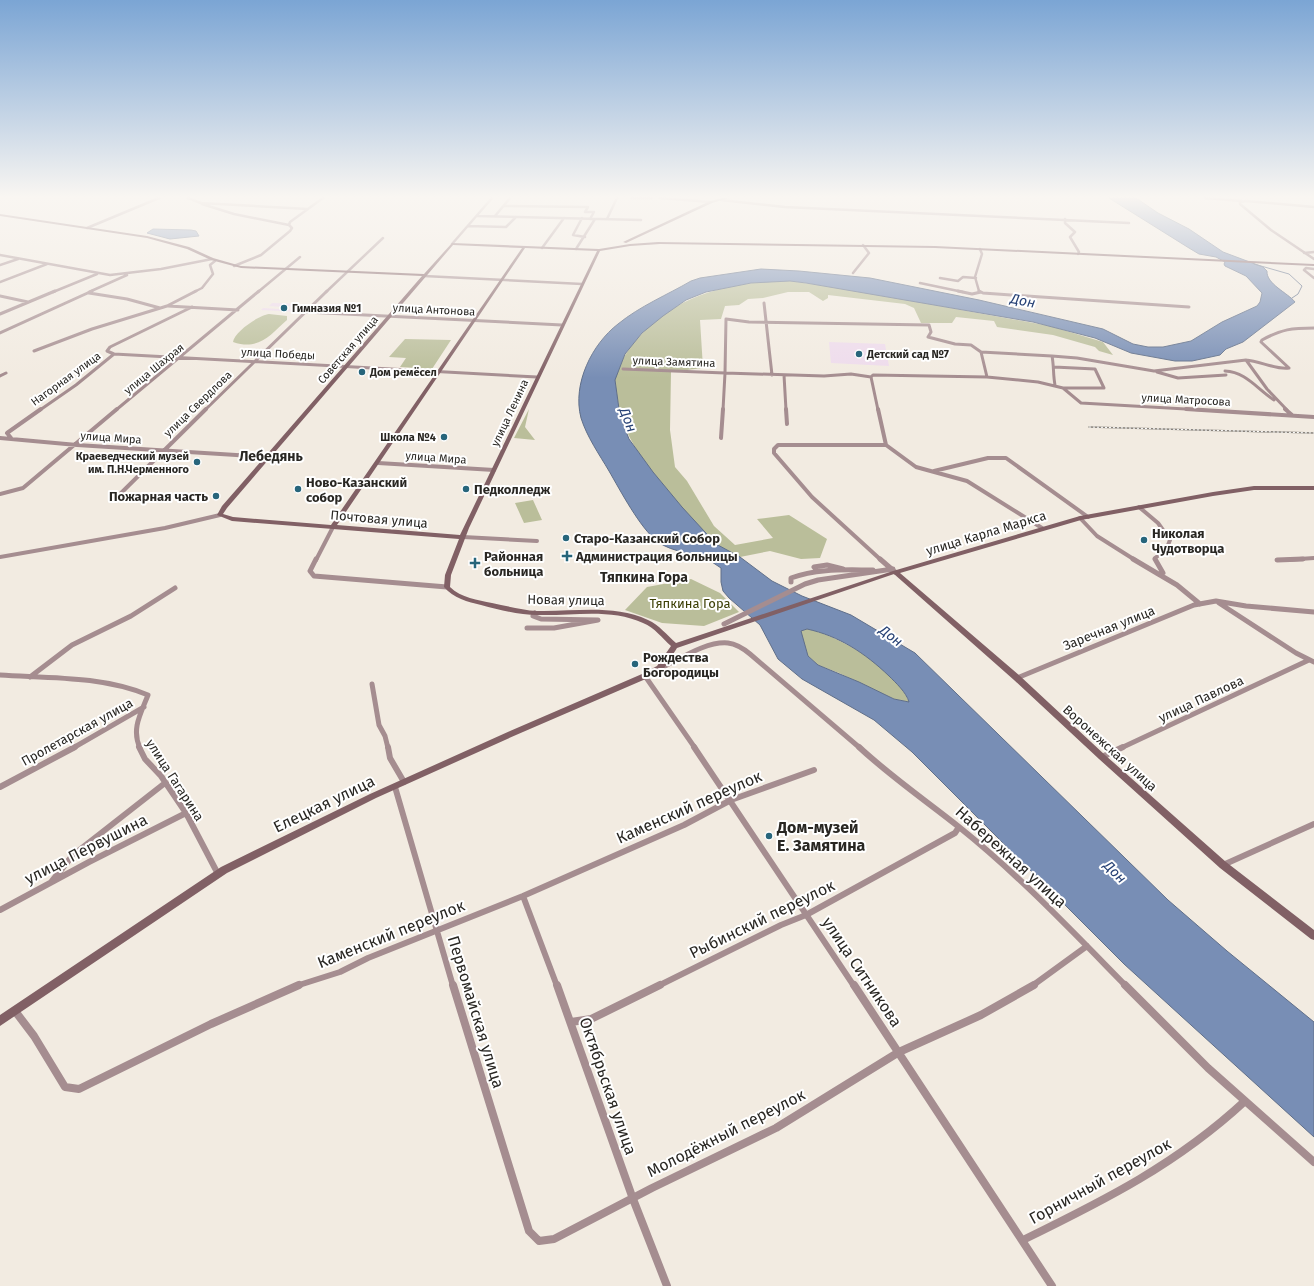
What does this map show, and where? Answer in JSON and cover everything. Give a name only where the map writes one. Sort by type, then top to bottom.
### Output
[{"type":"main road","points":[[210,258],[234,266],[425,276]]},
{"type":"main road","name":"Советская улица","points":[[220,515],[221,511],[440,258]]},
{"type":"main road","points":[[333,527],[517,258]]},
{"type":"main road","name":"улица Ленина","points":[[447,587],[448,575],[463,537],[537,377],[595,258]]},
{"type":"main road","points":[[1170,258],[1314,266]]},
{"type":"main road","name":"улица Карла Маркса","points":[[675,646],[726,626],[832,594],[883,573],[1080,518],[1254,488],[1314,488]]},
{"type":"main road","name":"Почтовая улица","points":[[220,515],[232,519],[463,537]]},
{"type":"main road","name":"Воронежская улица","points":[[894,571],[1017,678],[1102,758],[1223,865],[1314,936]]},
{"type":"main road","name":"Новая улица","points":[[447,587],[456,594],[472,601],[534,613],[600,613],[626,615],[646,621],[655,627],[675,646]]},
{"type":"main road","name":"Елецкая улица","points":[[0,1021],[218,874],[395,786],[645,676],[660,668],[675,646]]},
{"type":"street","points":[[19,258],[98,274],[110,275],[214,260]]},
{"type":"street","points":[[0,266],[19,258]]},
{"type":"street","points":[[234,266],[252,258]]},
{"type":"street","name":"улица Шахрая","points":[[0,494],[23,488],[182,358],[300,258]]},
{"type":"street","name":"улица Свердлова","points":[[113,502],[162,451],[254,361],[363,258]]},
{"type":"street","points":[[852,273],[865,258]]},
{"type":"street","points":[[981,258],[976,278],[979,291],[981,292]]},
{"type":"street","points":[[34,351],[92,328],[167,306],[207,284],[213,274],[210,265],[214,260]]},
{"type":"street","points":[[0,282],[48,263]]},
{"type":"street","points":[[1314,269],[1306,268],[1304,270],[1314,278]]},
{"type":"street","points":[[0,332],[131,273]]},
{"type":"street","points":[[0,314],[98,274]]},
{"type":"street","points":[[425,276],[582,284]]},
{"type":"street","points":[[940,278],[958,281],[963,277],[976,278]]},
{"type":"street","points":[[920,283],[972,294],[981,292],[1189,307]]},
{"type":"street","points":[[89,293],[127,299],[161,308]]},
{"type":"street","points":[[0,296],[29,302]]},
{"type":"street","points":[[764,303],[772,375]]},
{"type":"street","points":[[167,306],[238,310]]},
{"type":"street","name":"Нагорная улица","points":[[11,438],[7,433],[76,385],[114,354],[107,351],[110,347],[192,307]]},
{"type":"street","name":"улица Антонова","points":[[305,312],[562,325]]},
{"type":"street","name":"улица Замятина","points":[[721,438],[725,373],[726,319],[766,322]]},
{"type":"street","points":[[766,322],[929,325],[931,332],[928,337],[955,344],[971,345],[981,352],[1077,358],[1154,371],[1178,378],[1234,371],[1268,391]]},
{"type":"street","points":[[1154,371],[1246,360],[1259,361],[1282,368],[1289,368],[1261,342],[1262,340],[1279,331],[1290,328],[1314,328]]},
{"type":"street","points":[[981,352],[987,377]]},
{"type":"street","name":"улица Победы","points":[[114,354],[537,377]]},
{"type":"street","points":[[1052,356],[1054,368],[1052,372],[1055,385]]},
{"type":"street","points":[[1246,360],[1276,401]]},
{"type":"street","points":[[1063,388],[1104,388],[1092,366],[1110,364]]},
{"type":"street","points":[[1054,368],[1095,369]]},
{"type":"street","name":"улица Замятина","points":[[623,369],[772,375],[824,376],[851,374],[871,377],[873,375],[987,377],[1055,385],[1063,388]]},
{"type":"street","points":[[0,376],[6,373]]},
{"type":"street","points":[[784,375],[787,424]]},
{"type":"street","points":[[871,377],[886,445]]},
{"type":"street","points":[[1253,382],[1259,390],[1276,401],[1292,415]]},
{"type":"street","name":"улица Матросова","points":[[1063,388],[1080,403],[1314,417]]},
{"type":"street","name":"улица Мира","points":[[0,438],[77,445],[268,457]]},
{"type":"street","points":[[894,571],[812,497],[774,453],[774,449],[778,445],[886,445],[916,467],[967,481],[1042,528]]},
{"type":"street","points":[[932,472],[988,458],[1006,458],[1088,517]]},
{"type":"street","name":"улица Мира","points":[[378,463],[494,470]]},
{"type":"street","points":[[1139,507],[1158,523],[1170,540],[1166,550],[1155,558],[1163,572],[1160,575]]},
{"type":"street","points":[[0,557],[165,528],[220,515]]},
{"type":"street","points":[[1080,518],[1097,536],[1177,585],[1200,604]]},
{"type":"street","name":"Новая улица","points":[[333,527],[310,571],[314,576],[447,587]]},
{"type":"street","name":"Почтовая улица","points":[[463,537],[536,541]]},
{"type":"street","points":[[1278,560],[1314,558]]},
{"type":"street","points":[[791,582],[791,578],[799,574],[817,571],[878,569],[883,573]]},
{"type":"street","name":"улица Карла Маркса","points":[[726,626],[805,584],[818,580],[883,573]]},
{"type":"street","points":[[30,677],[72,645],[131,616],[175,588]]},
{"type":"street","points":[[1213,602],[1290,650],[1312,661]]},
{"type":"street","name":"Заречная улица","points":[[1017,678],[1194,605],[1213,602],[1314,612]]},
{"type":"street","points":[[526,628],[554,628],[598,620],[541,619],[533,616],[534,613]]},
{"type":"street","name":"Набережная улица","points":[[660,668],[714,645],[726,643],[741,648],[849,738],[880,768],[959,827],[1033,892],[1208,1068],[1314,1162]]},
{"type":"street","name":"улица Павлова","points":[[1102,758],[1312,661]]},
{"type":"street","points":[[0,675],[102,682],[128,687],[148,696],[144,707]]},
{"type":"street","name":"улица Ситникова","points":[[645,676],[731,800],[806,915],[899,1052],[1052,1286]]},
{"type":"street","points":[[372,684],[379,725],[385,736],[390,758],[404,782]]},
{"type":"street","name":"улица Гагарина","points":[[144,707],[137,724],[135,738],[145,759],[165,783],[186,813],[218,874]]},
{"type":"street","name":"Пролетарская улица","points":[[0,787],[90,739],[144,707]]},
{"type":"street","name":"Каменский переулок","points":[[16,1011],[34,1036],[66,1087],[79,1089],[190,1034],[292,987],[355,967],[368,958],[523,896],[684,825],[731,800],[814,770]]},
{"type":"street","points":[[48,886],[73,855],[165,783]]},
{"type":"street","name":"Первомайская улица","points":[[395,786],[436,931],[529,1231],[539,1241]]},
{"type":"street","name":"улица Первушина","points":[[0,910],[48,886],[89,862],[186,813]]},
{"type":"street","points":[[1223,865],[1314,824]]},
{"type":"street","name":"Рыбинский переулок","points":[[571,1022],[591,1019],[781,925],[806,915],[955,833],[959,827]]},
{"type":"street","name":"Октябрьская улица","points":[[523,896],[571,1022],[633,1199],[667,1286]]},
{"type":"street","name":"Молодёжный переулок","points":[[539,1241],[554,1239],[776,1128],[899,1052],[981,1015],[1041,981],[1087,946]]},
{"type":"street","name":"Горничный переулок","points":[[1023,1240],[1085,1210],[1154,1171],[1204,1138],[1245,1100]]},
{"type":"shaded area","name":"Гимназия №1","points":[[272,303],[302,304],[299,307],[288,306],[285,309],[299,310],[297,312],[261,310],[263,308],[279,309],[282,307],[269,306]]},
{"type":"shaded area","name":"Детский сад №7","points":[[829,342],[885,344],[889,366],[831,363]]},
{"type":"green space","points":[[774,281],[790,281],[846,289],[1050,326],[1103,342],[1113,355],[1099,351],[1095,347],[1053,335],[997,327],[994,321],[956,317],[952,323],[921,323],[914,308],[905,304],[828,295],[828,298],[823,301],[809,292],[788,292],[763,298],[748,299],[739,305],[725,306],[721,319],[700,320],[703,368],[671,372],[670,430],[675,467],[687,481],[714,526],[735,545],[773,538],[757,519],[789,515],[827,539],[820,558],[801,559],[770,551],[740,557],[719,546],[703,532],[683,510],[642,458],[625,426],[618,401],[615,380],[619,366],[632,345],[646,329],[662,316],[678,306],[696,297],[733,286]]},
{"type":"green space","points":[[269,314],[287,316],[287,320],[269,336],[257,343],[242,344],[233,342],[234,338],[242,329],[259,317]]},
{"type":"green space","points":[[405,339],[451,340],[432,369],[400,367],[406,358],[389,357]]},
{"type":"green space","points":[[529,409],[525,427],[535,440],[514,438]]},
{"type":"green space","points":[[533,500],[542,520],[524,523],[515,503]]},
{"type":"green space","name":"Тяпкина Гора","points":[[691,579],[720,593],[739,612],[704,626],[662,623],[625,610],[647,587]]},
{"type":"green space","points":[[807,629],[851,646],[880,666],[903,690],[909,702],[894,699],[839,673],[818,665],[808,656],[801,636],[801,630]]},
{"type":"water","name":"Дон","points":[[1218,258],[1239,258],[1263,267],[1267,271],[1270,280],[1295,302],[1243,342],[1226,349],[1220,355],[1192,361],[1175,361],[1131,353],[1095,338],[1033,322],[790,281],[751,283],[706,292],[686,300],[642,333],[625,354],[615,380],[620,416],[629,439],[653,472],[682,507],[716,544],[740,557],[772,581],[802,596],[851,615],[915,653],[1168,900],[1227,951],[1314,1022],[1314,1137],[1124,964],[912,752],[874,720],[802,679],[778,659],[760,625],[723,591],[721,582],[721,568],[705,559],[663,545],[657,541],[644,527],[631,508],[590,439],[581,418],[579,405],[579,392],[586,366],[600,342],[609,332],[644,306],[691,281],[700,278],[761,269],[870,278],[979,300],[1103,329],[1133,344],[1148,347],[1163,347],[1191,341],[1222,322],[1257,306],[1260,302],[1262,293],[1246,276],[1225,266],[1225,262]],"holes":[[[807,629],[830,636],[851,646],[871,660],[898,685],[906,695],[909,702],[894,699],[859,682],[818,665],[808,656],[801,631]]]},
{"type":"waterway","points":[[1254,264],[1289,274],[1302,286],[1298,294],[1292,298]]},
{"type":"railway","points":[[1089,427],[1314,433]]},
{"type":"place","name":"Гимназия №1","points":[[284,308]]},
{"type":"place","name":"Детский сад №7","points":[[859,354]]},
{"type":"place","name":"Дом ремёсел","points":[[362,372]]},
{"type":"place","name":"Школа №4","points":[[444,437]]},
{"type":"place","name":"Краеведческий музей им. П.Н.Черменного","points":[[197,462]]},
{"type":"place","name":"Ново-Казанский собор","points":[[298,489]]},
{"type":"place","name":"Педколледж","points":[[466,489]]},
{"type":"place","name":"Пожарная часть","points":[[216,496]]},
{"type":"place","name":"Старо-Казанский Собор","points":[[566,538]]},
{"type":"place","name":"Николая Чудотворца","points":[[1144,540]]},
{"type":"place","name":"Администрация больницы","points":[[567,556]]},
{"type":"place","name":"Районная больница","points":[[475,563]]},
{"type":"place","name":"Рождества Богородицы","points":[[635,664]]},
{"type":"place","name":"Дом-музей Е. Замятина","points":[[769,836]]},
{"type":"district","name":"Лебедянь","points":[[271,456]]},
{"type":"district","name":"Тяпкина Гора","points":[[644,577]]}]
